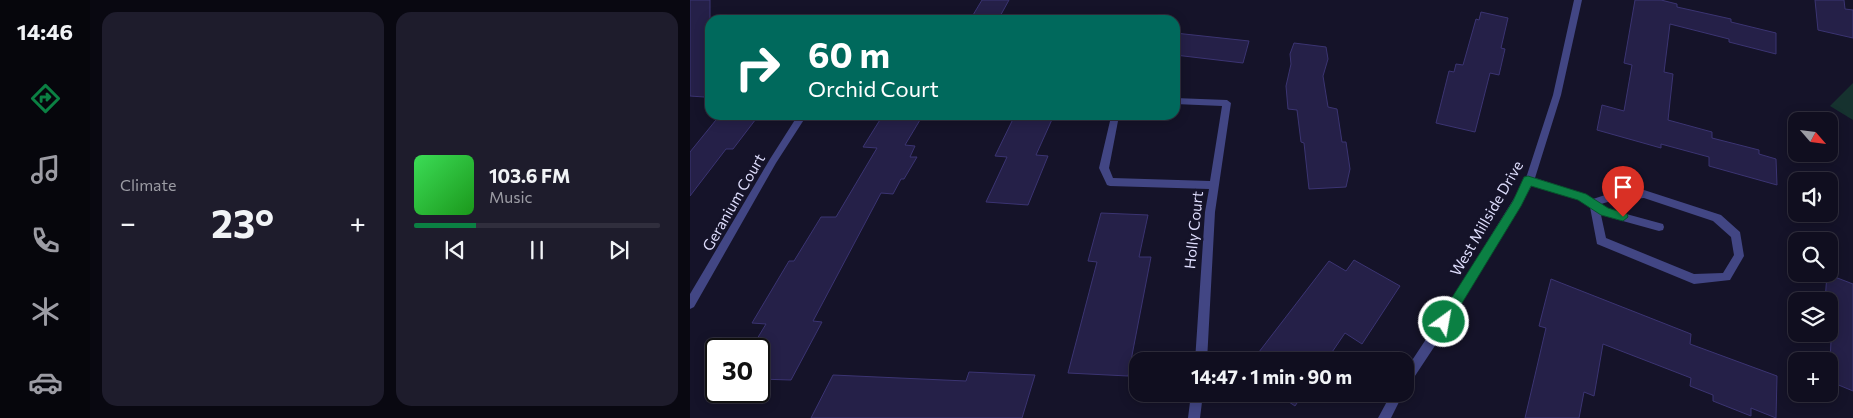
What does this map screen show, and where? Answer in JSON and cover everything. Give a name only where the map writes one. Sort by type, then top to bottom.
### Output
[{"type":"street","name":"West Millside Drive","points":[[1414,367],[1444,322],[1517,203],[1535,167],[1549,126],[1578,0]]},
{"type":"street","name":"Holly Court","points":[[1180,101],[1227,103],[1210,212],[1201,352]]},
{"type":"street","name":"Geranium Court","points":[[690,304],[773,161],[800,120]]},
{"type":"street","points":[[1115,120],[1104,168],[1110,182],[1214,185]]},
{"type":"street","points":[[1528,180],[1582,197],[1594,203],[1605,212],[1659,227]]},
{"type":"street","points":[[1644,194],[1717,218],[1736,235],[1739,256],[1726,277],[1694,279],[1601,241],[1594,203],[1611,197],[1644,194]]},
{"type":"street","points":[[1194,418],[1196,402]]},
{"type":"street","points":[[1384,418],[1393,402]]},
{"type":"green space","points":[[1853,83],[1853,120],[1830,106]]},
{"type":"building","points":[[690,0],[710,0],[710,15],[705,15],[705,96],[690,96]]},
{"type":"building","points":[[982,0],[1009,0],[1001,15],[973,15]]},
{"type":"building","points":[[1635,0],[1661,0],[1677,4],[1677,7],[1731,19],[1731,22],[1776,33],[1776,54],[1729,42],[1729,39],[1670,24],[1664,72],[1673,74],[1668,120],[1712,132],[1712,138],[1759,150],[1759,154],[1776,159],[1777,185],[1709,166],[1709,157],[1661,144],[1661,148],[1597,130],[1602,105],[1624,111],[1632,65],[1624,63]]},
{"type":"building","points":[[1815,0],[1844,0],[1845,9],[1853,10],[1853,38],[1818,30]]},
{"type":"building","points":[[1481,12],[1508,18],[1501,48],[1505,49],[1499,75],[1490,73],[1475,132],[1436,123],[1449,71],[1454,72],[1456,64],[1463,65],[1476,19],[1479,20]]},
{"type":"building","points":[[1180,34],[1249,41],[1243,63],[1180,56]]},
{"type":"building","points":[[1294,43],[1326,47],[1328,59],[1323,76],[1328,107],[1337,109],[1342,142],[1346,142],[1350,169],[1346,187],[1309,189],[1304,143],[1301,142],[1297,110],[1288,109],[1286,86],[1291,64],[1290,54]]},
{"type":"building","points":[[716,120],[755,120],[733,149],[726,149],[690,196],[690,152]]},
{"type":"building","points":[[880,120],[920,120],[905,145],[915,146],[910,157],[917,157],[893,194],[881,193],[813,321],[822,322],[791,380],[770,379],[770,338],[758,338],[766,324],[752,323],[789,261],[794,261],[821,217],[836,217],[877,148],[863,147]]},
{"type":"building","points":[[1013,120],[1052,120],[1036,155],[1048,156],[1028,205],[986,202],[1007,157],[995,156]]},
{"type":"building","points":[[1101,213],[1148,215],[1139,257],[1151,257],[1133,352],[1129,352],[1128,376],[1068,373],[1097,262],[1088,261]]},
{"type":"building","points":[[1354,260],[1400,286],[1362,344],[1345,333],[1332,352],[1259,352],[1329,261],[1346,271]]},
{"type":"building","points":[[1838,278],[1853,284],[1853,391],[1838,385],[1838,352],[1830,352],[1831,342],[1838,342],[1838,292],[1826,292],[1826,282],[1838,282]]},
{"type":"building","points":[[1551,279],[1691,334],[1690,344],[1777,376],[1776,418],[1751,408],[1751,416],[1713,401],[1713,395],[1690,386],[1691,378],[1603,344],[1594,396],[1584,392],[1579,418],[1525,418],[1546,328],[1539,326]]},
{"type":"building","points":[[969,372],[1035,375],[1022,418],[811,418],[833,375],[966,381]]},
{"type":"building","points":[[1289,402],[1298,402],[1295,406]]},
{"type":"route","points":[[1444,322],[1517,203],[1528,180],[1582,197],[1594,203],[1605,212],[1623,217]]}]
